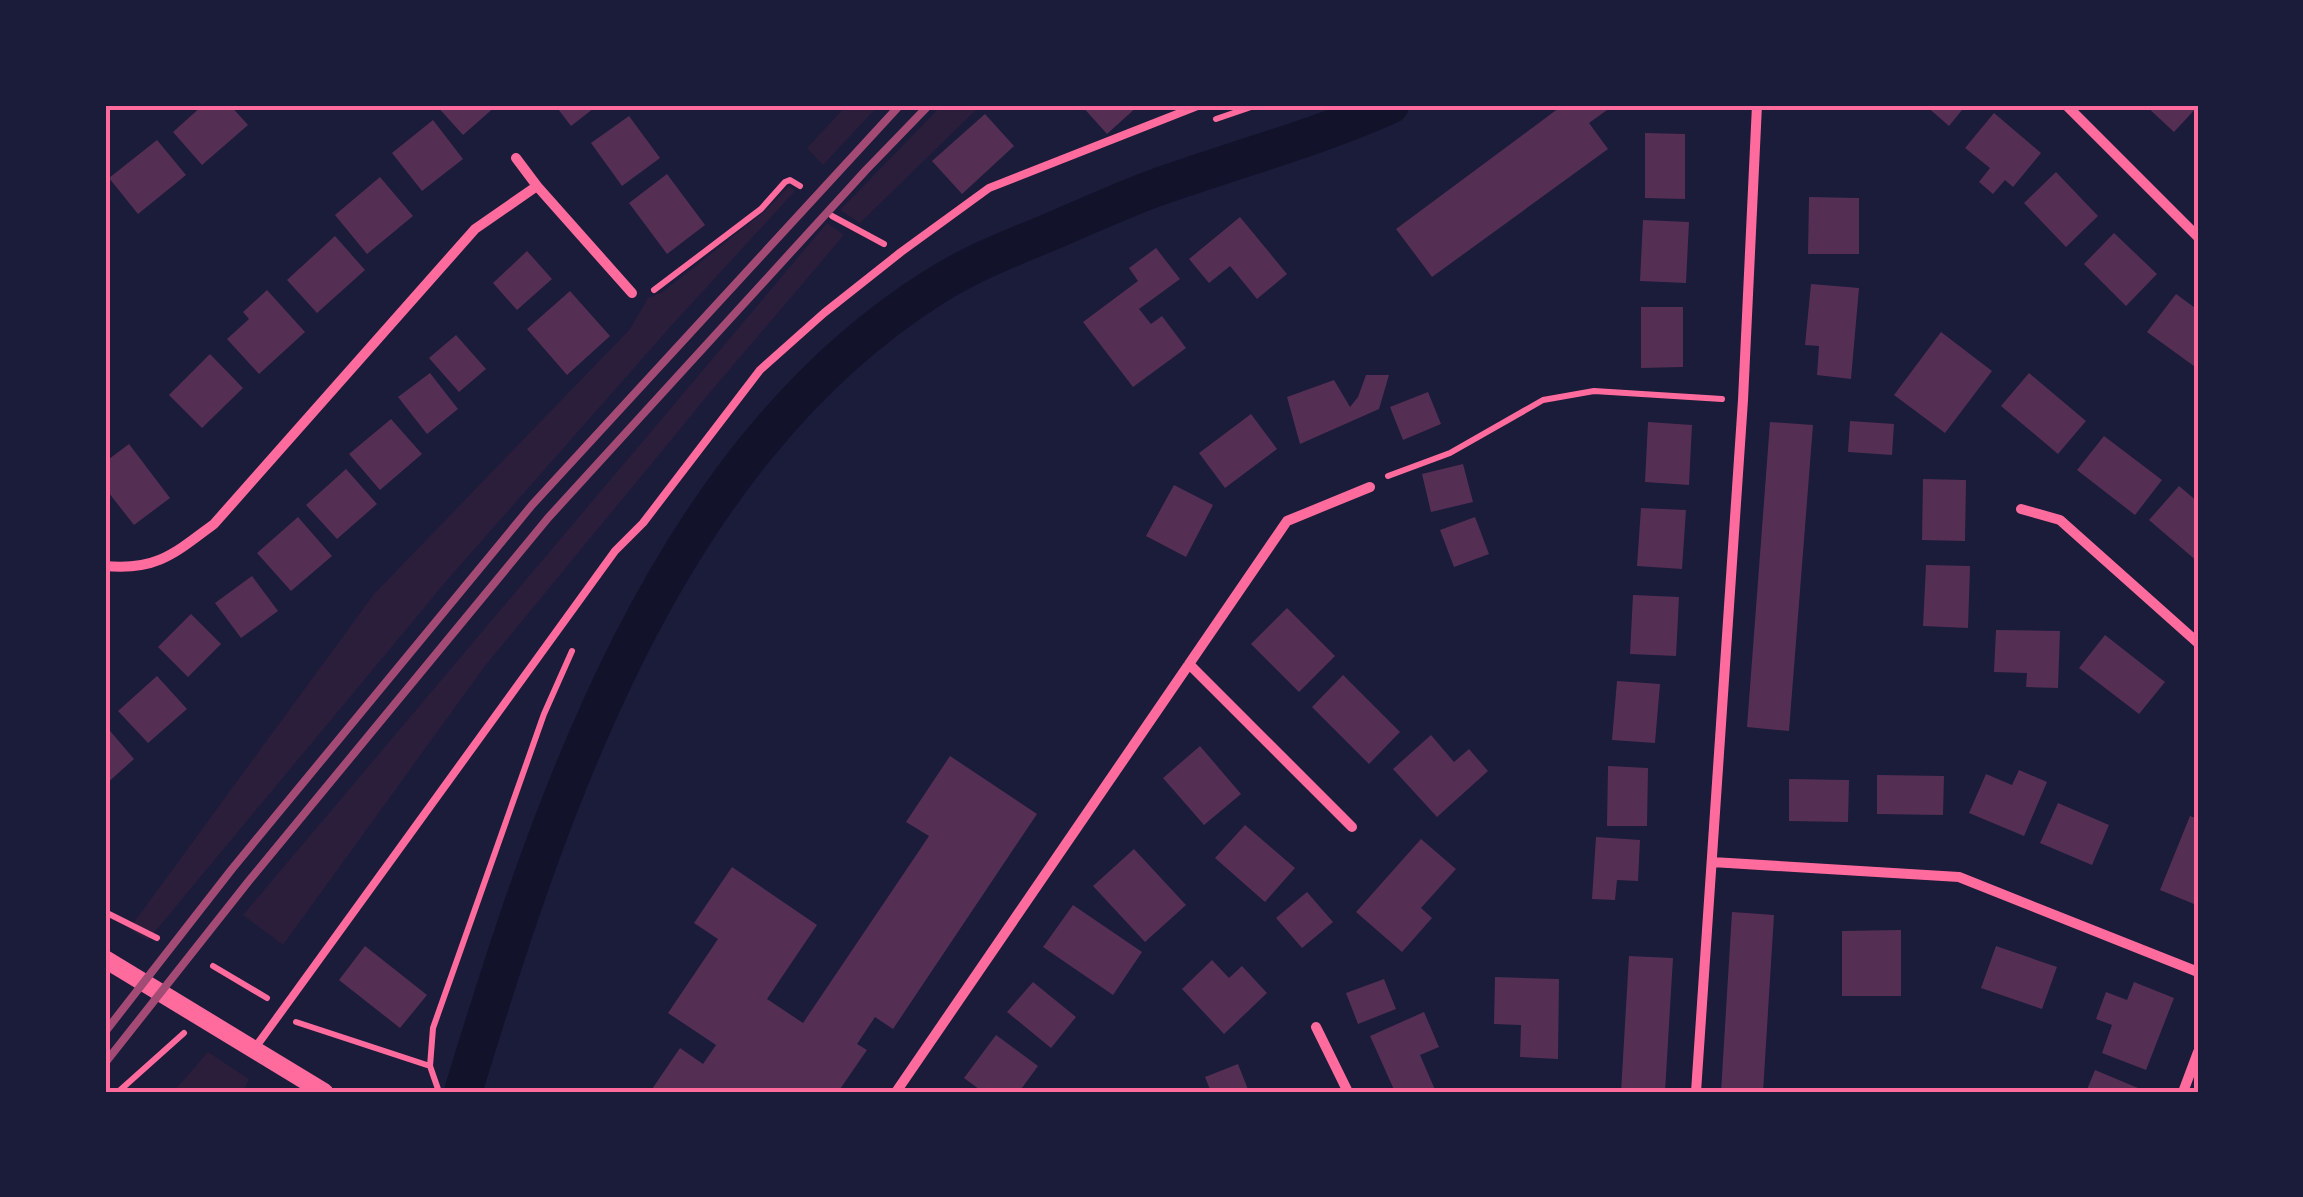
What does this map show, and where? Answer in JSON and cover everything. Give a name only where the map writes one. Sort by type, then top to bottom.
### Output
[{"type":"street","points":[[1696,1092],[1743,400],[1757,105]]},
{"type":"street","points":[[2066,105],[2198,237]]},
{"type":"street","points":[[516,158],[632,293]]},
{"type":"street","points":[[105,570],[164,561],[214,524],[475,229],[538,186]]},
{"type":"street","points":[[896,1092],[1287,521],[1370,487]]},
{"type":"street","points":[[2021,509],[2060,520],[2198,643]]},
{"type":"street","points":[[1189,664],[1352,827]]},
{"type":"street","points":[[1712,862],[1959,877],[2198,972]]},
{"type":"street","points":[[105,959],[324,1092]]},
{"type":"street","points":[[1316,1026],[1348,1092]]},
{"type":"street","points":[[2183,1092],[2198,1052]]},
{"type":"lane","points":[[254,1049],[614,551],[643,523],[760,370],[902,252],[989,188],[1200,105]]},
{"type":"path","points":[[632,293],[658,290],[760,208],[785,182],[790,180],[800,186]]},
{"type":"path","points":[[832,216],[902,252]]},
{"type":"path","points":[[1370,487],[1377,480],[1450,453],[1543,400],[1594,391],[1743,400]]},
{"type":"path","points":[[439,1092],[430,1066],[433,1028],[544,714],[574,647]]},
{"type":"path","points":[[105,912],[156,938]]},
{"type":"path","points":[[213,966],[254,988]]},
{"type":"path","points":[[282,1009],[300,1025],[430,1066]]},
{"type":"path","points":[[118,1092],[202,1016]]},
{"type":"shaded area","points":[[847,105],[879,105],[823,165],[807,148]]},
{"type":"shaded area","points":[[942,105],[981,105],[860,223],[840,210]]},
{"type":"shaded area","points":[[789,186],[795,191],[449,578],[148,940],[129,929],[374,594],[630,329],[648,298],[661,293],[764,212]]},
{"type":"shaded area","points":[[827,223],[844,235],[485,666],[283,945],[243,915]]},
{"type":"shaded area","points":[[208,1052],[249,1079],[243,1092],[173,1092]]},
{"type":"building","points":[[203,105],[230,105],[248,125],[202,165],[173,132]]},
{"type":"building","points":[[436,105],[497,105],[463,135]]},
{"type":"building","points":[[555,105],[598,105],[571,126]]},
{"type":"building","points":[[1081,105],[1139,105],[1107,134]]},
{"type":"building","points":[[1563,105],[1614,105],[1589,123],[1608,149],[1432,277],[1396,229]]},
{"type":"building","points":[[1925,105],[1966,105],[1949,126]]},
{"type":"building","points":[[2145,105],[2198,105],[2198,106],[2174,132]]},
{"type":"building","points":[[1994,113],[2041,153],[2013,187],[2005,180],[1993,194],[1979,182],[1990,168],[1965,148]]},
{"type":"building","points":[[985,114],[1014,146],[962,194],[932,161]]},
{"type":"building","points":[[629,116],[660,158],[622,186],[591,143]]},
{"type":"building","points":[[433,120],[463,159],[422,191],[392,153]]},
{"type":"building","points":[[1645,133],[1685,134],[1685,199],[1645,198]]},
{"type":"building","points":[[157,140],[186,175],[138,214],[109,178]]},
{"type":"building","points":[[2056,172],[2098,216],[2066,247],[2024,203]]},
{"type":"building","points":[[667,174],[705,225],[667,254],[629,203]]},
{"type":"building","points":[[380,177],[413,216],[367,254],[335,215]]},
{"type":"building","points":[[1809,197],[1859,198],[1859,254],[1808,254]]},
{"type":"building","points":[[1240,217],[1287,274],[1257,299],[1230,266],[1209,283],[1189,259]]},
{"type":"building","points":[[1643,220],[1689,222],[1686,283],[1640,281]]},
{"type":"building","points":[[2114,233],[2157,274],[2126,306],[2084,264]]},
{"type":"building","points":[[335,236],[365,270],[317,313],[287,280]]},
{"type":"building","points":[[1156,248],[1180,279],[1139,309],[1151,324],[1162,316],[1186,348],[1133,387],[1083,322],[1138,281],[1129,268]]},
{"type":"building","points":[[527,251],[552,279],[517,310],[493,283]]},
{"type":"building","points":[[1811,284],[1859,288],[1851,379],[1817,375],[1819,346],[1805,345]]},
{"type":"building","points":[[267,290],[305,332],[259,374],[227,339],[249,319],[243,312]]},
{"type":"building","points":[[570,291],[610,336],[567,375],[527,329]]},
{"type":"building","points":[[2176,294],[2198,310],[2198,369],[2147,332]]},
{"type":"building","points":[[1641,307],[1683,307],[1683,367],[1641,368]]},
{"type":"building","points":[[1941,332],[1992,371],[1945,433],[1894,395]]},
{"type":"building","points":[[456,335],[486,369],[459,392],[429,358]]},
{"type":"building","points":[[210,354],[243,388],[202,428],[169,395]]},
{"type":"building","points":[[430,373],[458,409],[427,434],[398,397]]},
{"type":"building","points":[[2029,373],[2086,421],[2058,454],[2001,406]]},
{"type":"building","points":[[1366,375],[1389,375],[1379,409],[1300,444],[1287,397],[1334,380],[1350,407]]},
{"type":"building","points":[[1428,392],[1441,424],[1403,440],[1390,407]]},
{"type":"building","points":[[1251,414],[1277,449],[1225,488],[1199,453]]},
{"type":"building","points":[[391,419],[422,454],[380,490],[349,454]]},
{"type":"building","points":[[1850,421],[1894,424],[1892,455],[1848,452]]},
{"type":"building","points":[[1648,422],[1692,425],[1689,485],[1645,482]]},
{"type":"building","points":[[1770,422],[1813,425],[1789,731],[1747,727]]},
{"type":"building","points":[[2104,436],[2162,480],[2135,515],[2077,470]]},
{"type":"building","points":[[129,444],[170,498],[134,525],[105,488],[105,462]]},
{"type":"building","points":[[1463,464],[1473,502],[1431,512],[1422,474]]},
{"type":"building","points":[[346,469],[377,504],[337,539],[306,505]]},
{"type":"building","points":[[1923,479],[1966,480],[1965,541],[1922,540]]},
{"type":"building","points":[[1174,485],[1213,505],[1186,557],[1146,536]]},
{"type":"building","points":[[2179,486],[2198,502],[2198,562],[2149,520]]},
{"type":"building","points":[[1641,508],[1686,510],[1682,569],[1637,566]]},
{"type":"building","points":[[298,517],[332,556],[291,591],[257,553]]},
{"type":"building","points":[[1475,517],[1489,554],[1454,567],[1440,530]]},
{"type":"building","points":[[1926,565],[1970,566],[1968,628],[1923,626]]},
{"type":"building","points":[[252,576],[278,611],[241,638],[215,603]]},
{"type":"building","points":[[1633,595],[1679,597],[1676,656],[1630,654]]},
{"type":"building","points":[[1287,608],[1335,656],[1299,692],[1251,644]]},
{"type":"building","points":[[191,614],[221,644],[188,677],[158,647]]},
{"type":"building","points":[[1996,630],[2060,631],[2058,688],[2026,687],[2027,673],[1994,672]]},
{"type":"building","points":[[2105,635],[2165,682],[2139,714],[2079,668]]},
{"type":"building","points":[[1343,675],[1400,732],[1369,764],[1312,707]]},
{"type":"building","points":[[157,676],[187,709],[148,743],[118,711]]},
{"type":"building","points":[[1617,681],[1660,684],[1655,743],[1612,740]]},
{"type":"building","points":[[105,725],[134,759],[105,785]]},
{"type":"building","points":[[1431,735],[1454,762],[1469,749],[1488,771],[1437,817],[1393,769]]},
{"type":"building","points":[[1200,746],[1241,794],[1204,825],[1163,778]]},
{"type":"building","points":[[950,756],[1037,814],[893,1029],[875,1017],[857,1044],[867,1050],[838,1092],[650,1092],[680,1048],[703,1064],[716,1045],[668,1013],[718,939],[694,923],[732,867],[817,925],[767,999],[803,1023],[929,836],[906,822]]},
{"type":"building","points":[[1608,766],[1648,768],[1647,826],[1607,826]]},
{"type":"building","points":[[2019,770],[2047,782],[2024,836],[1969,813],[1986,774],[2012,785]]},
{"type":"building","points":[[1877,775],[1944,776],[1943,815],[1877,814]]},
{"type":"building","points":[[1789,779],[1849,780],[1848,822],[1789,821]]},
{"type":"building","points":[[2058,803],[2109,825],[2092,865],[2040,843]]},
{"type":"building","points":[[2190,816],[2198,819],[2198,895],[2194,904],[2160,890]]},
{"type":"building","points":[[1245,825],[1295,868],[1265,902],[1215,858]]},
{"type":"building","points":[[1596,837],[1640,840],[1638,881],[1617,880],[1615,900],[1592,899]]},
{"type":"building","points":[[1421,839],[1456,869],[1421,908],[1432,918],[1402,952],[1356,912]]},
{"type":"building","points":[[1134,849],[1186,905],[1145,942],[1093,886]]},
{"type":"building","points":[[1307,892],[1333,922],[1302,948],[1276,918]]},
{"type":"building","points":[[1073,905],[1142,952],[1113,995],[1043,947]]},
{"type":"building","points":[[1732,912],[1774,915],[1763,1092],[1721,1092]]},
{"type":"building","points":[[1901,930],[1901,996],[1842,996],[1842,931]]},
{"type":"building","points":[[365,946],[427,995],[400,1028],[339,980]]},
{"type":"building","points":[[1996,946],[2057,967],[2042,1009],[1981,988]]},
{"type":"building","points":[[1629,956],[1673,958],[1665,1092],[1621,1092]]},
{"type":"building","points":[[1212,960],[1229,978],[1242,966],[1267,993],[1224,1034],[1182,989]]},
{"type":"building","points":[[1495,977],[1559,979],[1558,1059],[1520,1057],[1521,1025],[1494,1024]]},
{"type":"building","points":[[1384,979],[1396,1009],[1358,1024],[1346,993]]},
{"type":"building","points":[[1033,982],[1076,1017],[1051,1048],[1007,1012]]},
{"type":"building","points":[[2134,982],[2174,998],[2146,1070],[2102,1053],[2112,1025],[2096,1019],[2106,992],[2127,1000]]},
{"type":"building","points":[[1424,1012],[1439,1047],[1420,1055],[1436,1092],[1395,1092],[1370,1036]]},
{"type":"building","points":[[996,1035],[1038,1066],[1019,1092],[983,1092],[964,1078]]},
{"type":"building","points":[[1238,1064],[1249,1092],[1211,1092],[1205,1077]]},
{"type":"building","points":[[2095,1070],[2138,1088],[2137,1092],[2086,1092]]},
{"type":"waterway","points":[[463,1092],[536,868],[580,755],[631,645],[690,540],[759,444],[840,359],[934,287],[962,271],[1142,193],[1390,105]]},
{"type":"railway","points":[[105,1032],[232,869],[532,505],[900,105]]},
{"type":"railway","points":[[105,1063],[248,882],[548,518],[929,105]]}]
